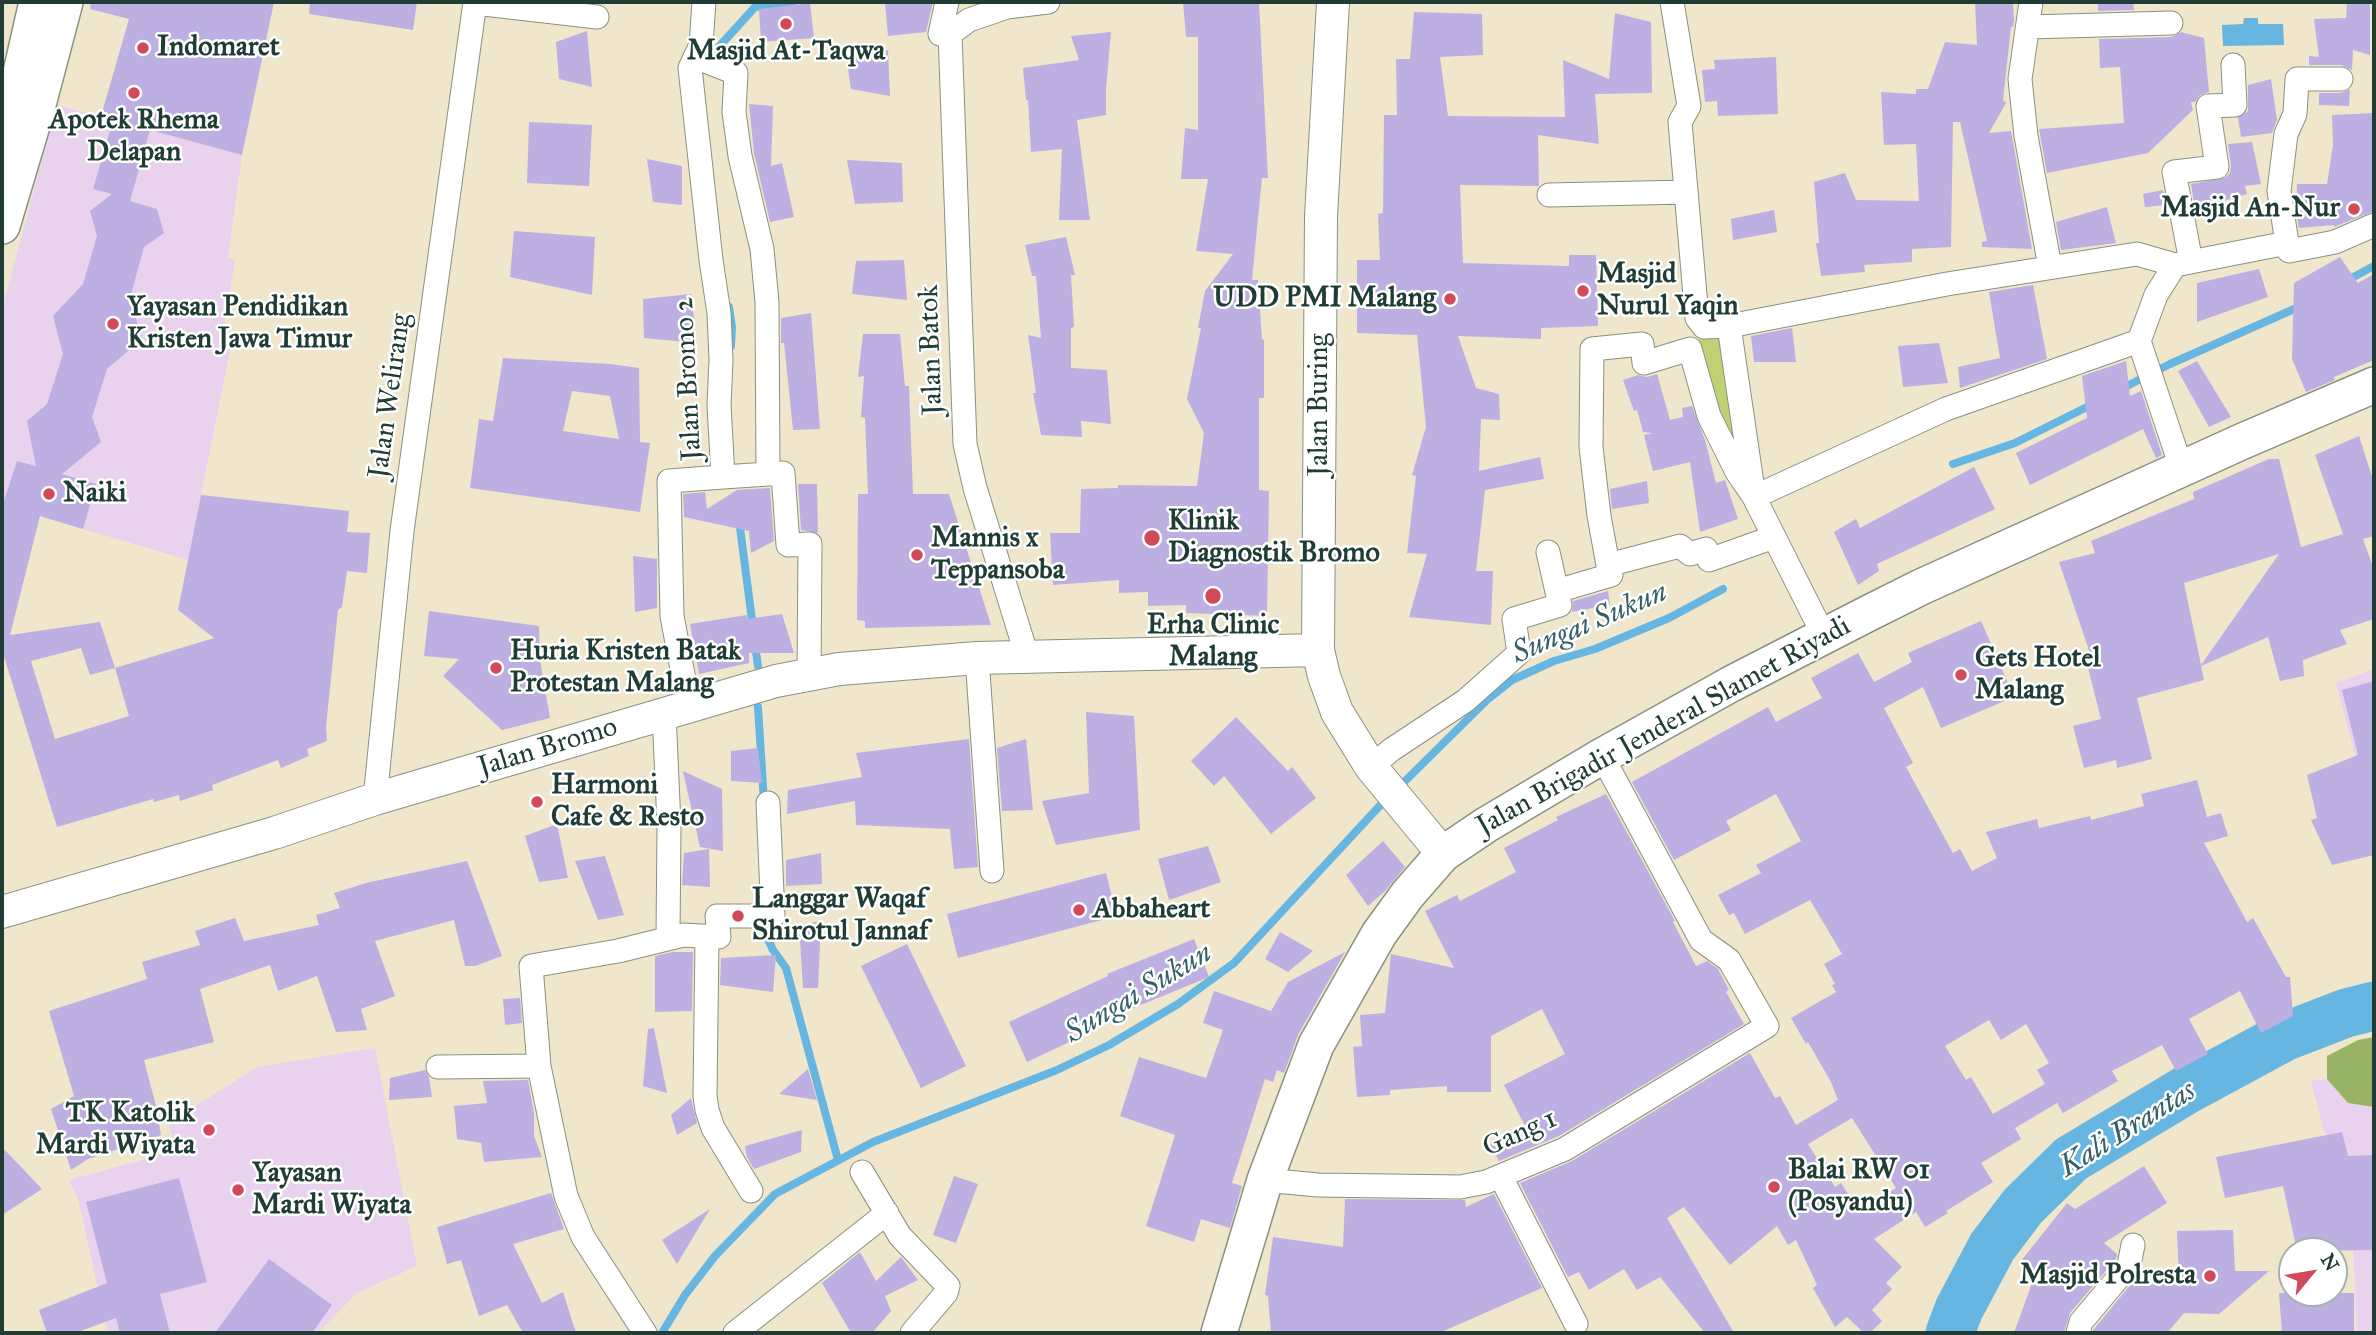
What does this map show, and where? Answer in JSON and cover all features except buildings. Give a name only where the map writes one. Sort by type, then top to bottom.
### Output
[{"type":"main road","points":[[2,141],[15,99],[37,2]]},
{"type":"main road","points":[[2,226],[65,2]]},
{"type":"main road","name":"Jalan Brigadir Jenderal Slamet Riyadi","points":[[1219,1333],[1265,1180],[1316,1045],[1379,933],[1443,854],[1486,825],[1602,756],[1824,636],[1921,587],[2374,385]]},
{"type":"street","points":[[475,2],[597,17]]},
{"type":"street","name":"Jalan Welirang","points":[[375,799],[402,531],[475,2]]},
{"type":"street","name":"Jalan Bromo 2","points":[[676,710],[669,481],[731,476],[719,405],[719,313],[710,260],[690,68],[703,61],[704,2]]},
{"type":"street","name":"Jalan Batok","points":[[947,2],[945,34],[965,444],[975,488],[1027,656]]},
{"type":"street","points":[[945,34],[970,20],[1007,7],[1048,2]]},
{"type":"street","name":"Jalan Buring","points":[[1333,2],[1321,216],[1318,650],[1324,676],[1338,712],[1376,774],[1443,854]]},
{"type":"street","points":[[1672,2],[1689,106],[1680,122],[1697,318],[1704,327],[1729,326],[1947,284],[2137,254],[2183,264],[2287,243]]},
{"type":"street","points":[[2031,2],[2020,79],[2026,136],[2050,267]]},
{"type":"street","points":[[2029,27],[2164,16]]},
{"type":"street","points":[[703,61],[736,73],[734,112],[740,156],[762,249],[767,302],[768,474]]},
{"type":"street","points":[[2182,470],[2138,341],[2156,295],[2183,264],[2174,172],[2217,167],[2208,106],[2235,105],[2233,65]]},
{"type":"street","points":[[2341,79],[2297,79],[2295,114],[2286,134],[2279,191],[2289,251],[2335,242],[2374,225]]},
{"type":"street","points":[[1549,195],[1686,192]]},
{"type":"street","points":[[2148,256],[2156,295]]},
{"type":"street","points":[[1729,326],[1754,497]]},
{"type":"street","points":[[1754,497],[1947,409],[2138,341]]},
{"type":"street","points":[[1557,591],[1611,575],[1599,516],[1591,447],[1592,349],[1642,344],[1644,363],[1690,348],[1709,416],[1737,472],[1754,497],[1824,636]]},
{"type":"street","points":[[731,476],[783,473],[788,545],[810,544],[810,675]]},
{"type":"street","points":[[1608,565],[1680,546],[1690,554],[1706,549],[1709,560],[1774,537]]},
{"type":"street","points":[[1376,774],[1391,750],[1465,701],[1519,653],[1514,619],[1560,605],[1548,552]]},
{"type":"street","name":"Jalan Bromo","points":[[2,912],[776,681],[895,663],[976,658],[1318,650]]},
{"type":"street","points":[[976,658],[992,871]]},
{"type":"street","points":[[668,938],[669,825],[676,710]]},
{"type":"street","name":"Gang 1","points":[[1265,1180],[1318,1185],[1460,1187],[1502,1177],[1565,1149],[1767,1026],[1728,960],[1701,940],[1602,756]]},
{"type":"street","points":[[645,1333],[583,1237],[566,1196],[539,1066],[531,965],[618,951],[683,935],[719,937],[717,916],[773,916],[768,803]]},
{"type":"street","points":[[707,937],[707,1110],[713,1128],[751,1191]]},
{"type":"street","points":[[438,1067],[539,1066]]},
{"type":"street","points":[[862,1172],[900,1236],[948,1286],[946,1293],[912,1333]]},
{"type":"street","points":[[1502,1177],[1576,1324]]},
{"type":"street","points":[[735,1333],[887,1213]]},
{"type":"street","points":[[2077,1333],[2081,1322],[2129,1265],[2133,1245]]},
{"type":"shaded area","name":"Yayasan Pendidikan Kristen Jawa Timur","points":[[57,105],[242,155],[228,258],[235,260],[222,339],[232,341],[188,560],[2,505],[2,309]]},
{"type":"shaded area","points":[[2374,669],[2374,827],[2336,683]]},
{"type":"shaded area","name":"Yayasan Mardi Wiyata","points":[[375,1048],[417,1266],[357,1293],[318,1333],[108,1333],[78,1199],[69,1180],[175,1151],[169,1123],[257,1067]]},
{"type":"shaded area","points":[[2327,1079],[2348,1103],[2374,1107],[2374,1333],[2357,1333],[2351,1203],[2323,1128],[2311,1081]]},
{"type":"green space","points":[[1724,337],[1748,467],[1711,417],[1695,340]]},
{"type":"green space","points":[[2374,1037],[2374,1107],[2348,1103],[2327,1079],[2327,1056],[2358,1040]]},
{"type":"water","points":[[2244,18],[2258,18],[2258,24],[2283,24],[2284,45],[2223,46],[2222,25],[2243,24]]},
{"type":"waterway","points":[[707,60],[755,7],[793,2]]},
{"type":"waterway","points":[[2346,281],[2374,266]]},
{"type":"waterway","points":[[2119,390],[2170,364],[2301,306]]},
{"type":"waterway","points":[[729,307],[731,346]]},
{"type":"waterway","points":[[1953,464],[2015,443],[2095,403]]},
{"type":"waterway","points":[[739,520],[753,628]]},
{"type":"waterway","name":"Sungai Sukun","points":[[1397,789],[1488,699],[1512,680],[1554,661],[1595,649],[1669,618],[1723,589]]},
{"type":"waterway","points":[[755,645],[758,666]]},
{"type":"waterway","points":[[758,707],[764,802]]},
{"type":"waterway","name":"Sungai Sukun","points":[[662,1333],[685,1295],[715,1256],[775,1194],[873,1142],[1057,1070],[1109,1045],[1178,1004],[1234,963],[1387,798]]},
{"type":"waterway","points":[[765,920],[767,937],[786,968],[838,1160]]},
{"type":"waterway","name":"Kali Brantas","points":[[1950,1333],[1959,1309],[1992,1247],[2023,1206],[2071,1159],[2186,1090],[2284,1037],[2346,1013],[2374,1006]]},
{"type":"place","name":"Masjid At-Taqwa","points":[[786,24]]},
{"type":"place","name":"Indomaret","points":[[143,48]]},
{"type":"place","name":"Apotek Rhema Delapan","points":[[134,93]]},
{"type":"place","name":"Masjid An-Nur","points":[[2354,209]]},
{"type":"place","name":"Masjid Nurul Yaqin","points":[[1583,291]]},
{"type":"place","name":"UDD PMI Malang","points":[[1450,299]]},
{"type":"place","name":"Yayasan Pendidikan Kristen Jawa Timur","points":[[113,324]]},
{"type":"place","name":"Naiki","points":[[49,494]]},
{"type":"place","name":"Klinik Diagnostik Bromo","points":[[1152,538]]},
{"type":"place","name":"Mannis x Teppansoba","points":[[917,555]]},
{"type":"place","name":"Erha Clinic Malang","points":[[1213,596]]},
{"type":"place","name":"Huria Kristen Batak Protestan Malang","points":[[496,668]]},
{"type":"place","name":"Gets Hotel Malang","points":[[1961,675]]},
{"type":"place","name":"Harmoni Cafe & Resto","points":[[537,802]]},
{"type":"place","name":"Abbaheart","points":[[1079,910]]},
{"type":"place","name":"Langgar Waqaf Shirotul Jannaf","points":[[738,916]]},
{"type":"place","name":"TK Katolik Mardi Wiyata","points":[[209,1130]]},
{"type":"place","name":"Balai RW 01 (Posyandu)","points":[[1774,1187]]},
{"type":"place","name":"Yayasan Mardi Wiyata","points":[[238,1190]]},
{"type":"place","name":"Masjid Polresta","points":[[2210,1276]]}]
